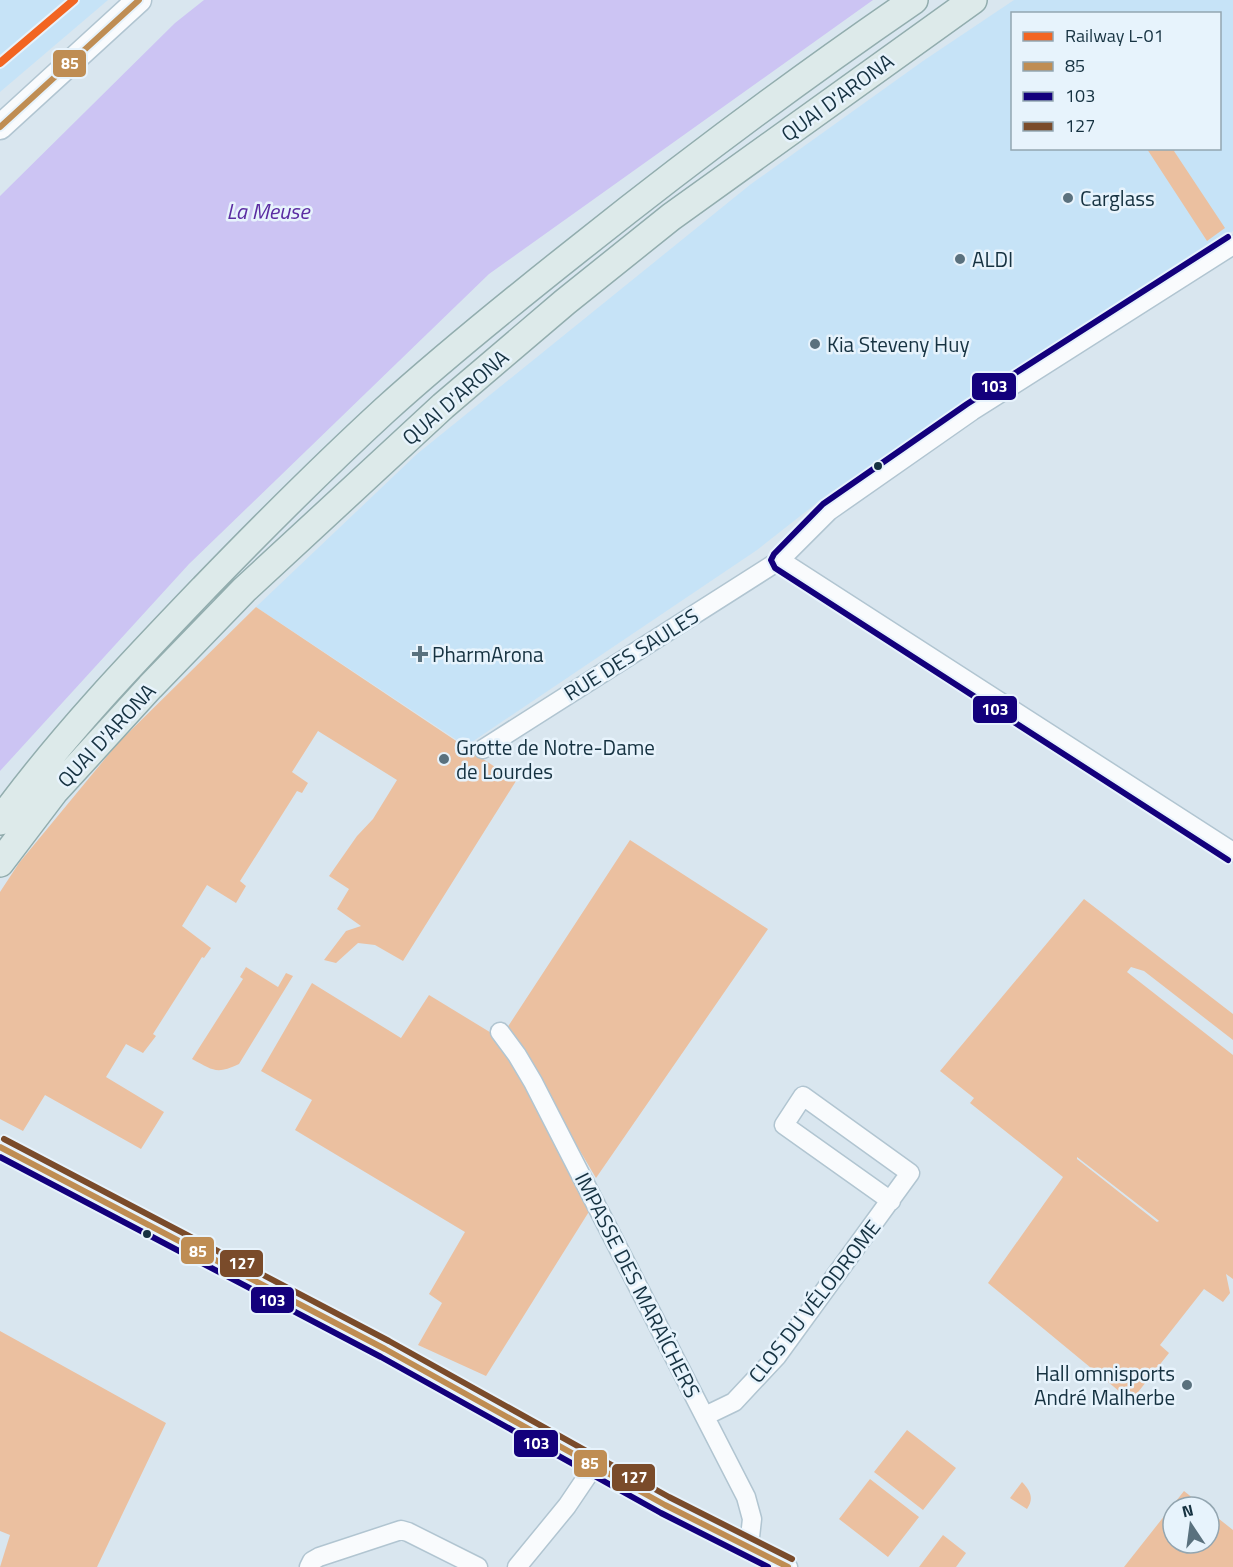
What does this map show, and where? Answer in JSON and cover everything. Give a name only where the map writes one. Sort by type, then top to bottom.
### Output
[{"type":"main road","points":[[0,127],[139,0]]},
{"type":"main road","name":"QUAI D'ARONA","points":[[0,820],[25,786],[130,665],[273,516],[386,409],[519,296],[663,182],[847,45],[914,0]]},
{"type":"main road","name":"QUAI D'ARONA","points":[[0,863],[54,792],[150,687],[244,590],[443,406],[565,302],[671,217],[973,0]]},
{"type":"street","name":"RUE DES SAULES","points":[[483,748],[780,560],[829,511],[972,411],[1233,245]]},
{"type":"street","points":[[780,560],[1233,852]]},
{"type":"street","name":"IMPASSE DES MARAÎCHERS","points":[[500,1032],[533,1082],[746,1497],[752,1519],[749,1546]]},
{"type":"street","name":"CLOS DU VÉLODROME","points":[[705,1416],[734,1402],[777,1356],[891,1201],[910,1173],[802,1096],[784,1125],[891,1201]]},
{"type":"street","points":[[0,1147],[385,1349],[594,1466],[788,1567]]},
{"type":"street","points":[[517,1567],[567,1506],[594,1466]]},
{"type":"street","points":[[309,1567],[312,1561],[319,1557],[401,1530],[478,1567]]},
{"type":"shaded area","points":[[0,0],[108,0],[0,92]]},
{"type":"shaded area","points":[[1014,0],[1233,0],[1233,231],[827,495],[757,550],[466,746],[256,607],[417,454],[751,184],[923,61]]},
{"type":"shaded area","points":[[1148,150],[1176,150],[1174,151],[1225,228],[1207,241]]},
{"type":"shaded area","points":[[256,607],[516,781],[403,961],[375,945],[358,943],[336,963],[324,960],[346,931],[361,926],[337,909],[349,889],[329,876],[357,836],[373,819],[397,780],[318,731],[292,772],[308,783],[302,793],[297,791],[240,881],[246,886],[236,903],[207,885],[182,926],[211,948],[204,958],[202,957],[153,1034],[156,1036],[143,1053],[126,1044],[106,1077],[164,1112],[141,1149],[45,1095],[23,1131],[0,1119],[0,892],[19,863],[118,743]]},
{"type":"shaded area","points":[[630,840],[768,929],[596,1178],[507,1028]]},
{"type":"shaded area","points":[[1084,899],[1233,1014],[1233,1040],[1144,971],[1131,967],[1127,972],[1233,1055],[1233,1279],[1226,1274],[1230,1293],[1223,1302],[1204,1289],[1160,1345],[1169,1353],[1131,1401],[988,1283],[1063,1177],[970,1103],[974,1098],[940,1071]],"holes":[[[1077,1157],[1159,1221],[1157,1222]]]},
{"type":"shaded area","points":[[246,967],[278,987],[286,973],[293,976],[239,1064],[215,1070],[192,1059],[243,979],[240,977]]},
{"type":"shaded area","points":[[312,983],[401,1038],[429,995],[493,1034],[520,1074],[590,1210],[486,1376],[418,1345],[442,1303],[429,1294],[465,1232],[295,1130],[312,1100],[261,1071]]},
{"type":"shaded area","points":[[0,1331],[166,1423],[97,1567],[0,1567],[10,1535],[0,1531]]},
{"type":"shaded area","points":[[907,1430],[956,1468],[923,1510],[874,1472]]},
{"type":"shaded area","points":[[870,1479],[919,1517],[888,1557],[839,1519]]},
{"type":"shaded area","points":[[1022,1482],[1031,1495],[1027,1509],[1010,1498]]},
{"type":"shaded area","points":[[1161,1520],[1161,1555],[1221,1555],[1221,1520],[1233,1530],[1233,1567],[1124,1567]]},
{"type":"shaded area","points":[[943,1535],[966,1553],[956,1567],[919,1567]]},
{"type":"water","name":"La Meuse","points":[[204,0],[873,0],[489,274],[189,564],[0,771],[0,196],[175,23]]},
{"type":"rail line","name":"L-01","points":[[0,63],[74,0]]},
{"type":"transit line","name":"85","points":[[0,127],[139,0]]},
{"type":"transit line","name":"103","points":[[1228,237],[967,404],[823,504],[774,554],[771,560],[775,568],[1228,860]]},
{"type":"transit line","name":"127","points":[[4,1139],[389,1341],[669,1497],[792,1559]]},
{"type":"transit line","name":"85","points":[[0,1147],[385,1349],[665,1505],[788,1567]]},
{"type":"transit line","name":"103","points":[[0,1157],[381,1357],[661,1513],[768,1567]]},
{"type":"place","name":"Carglass","points":[[1068,198]]},
{"type":"place","name":"ALDI","points":[[960,259]]},
{"type":"place","name":"Kia Steveny Huy","points":[[815,344]]},
{"type":"place","name":"PharmArona","points":[[420,654]]},
{"type":"place","name":"Grotte de Notre-Dame de Lourdes","points":[[444,759]]},
{"type":"place","name":"Hall omnisports André Malherbe","points":[[1187,1385]]}]
